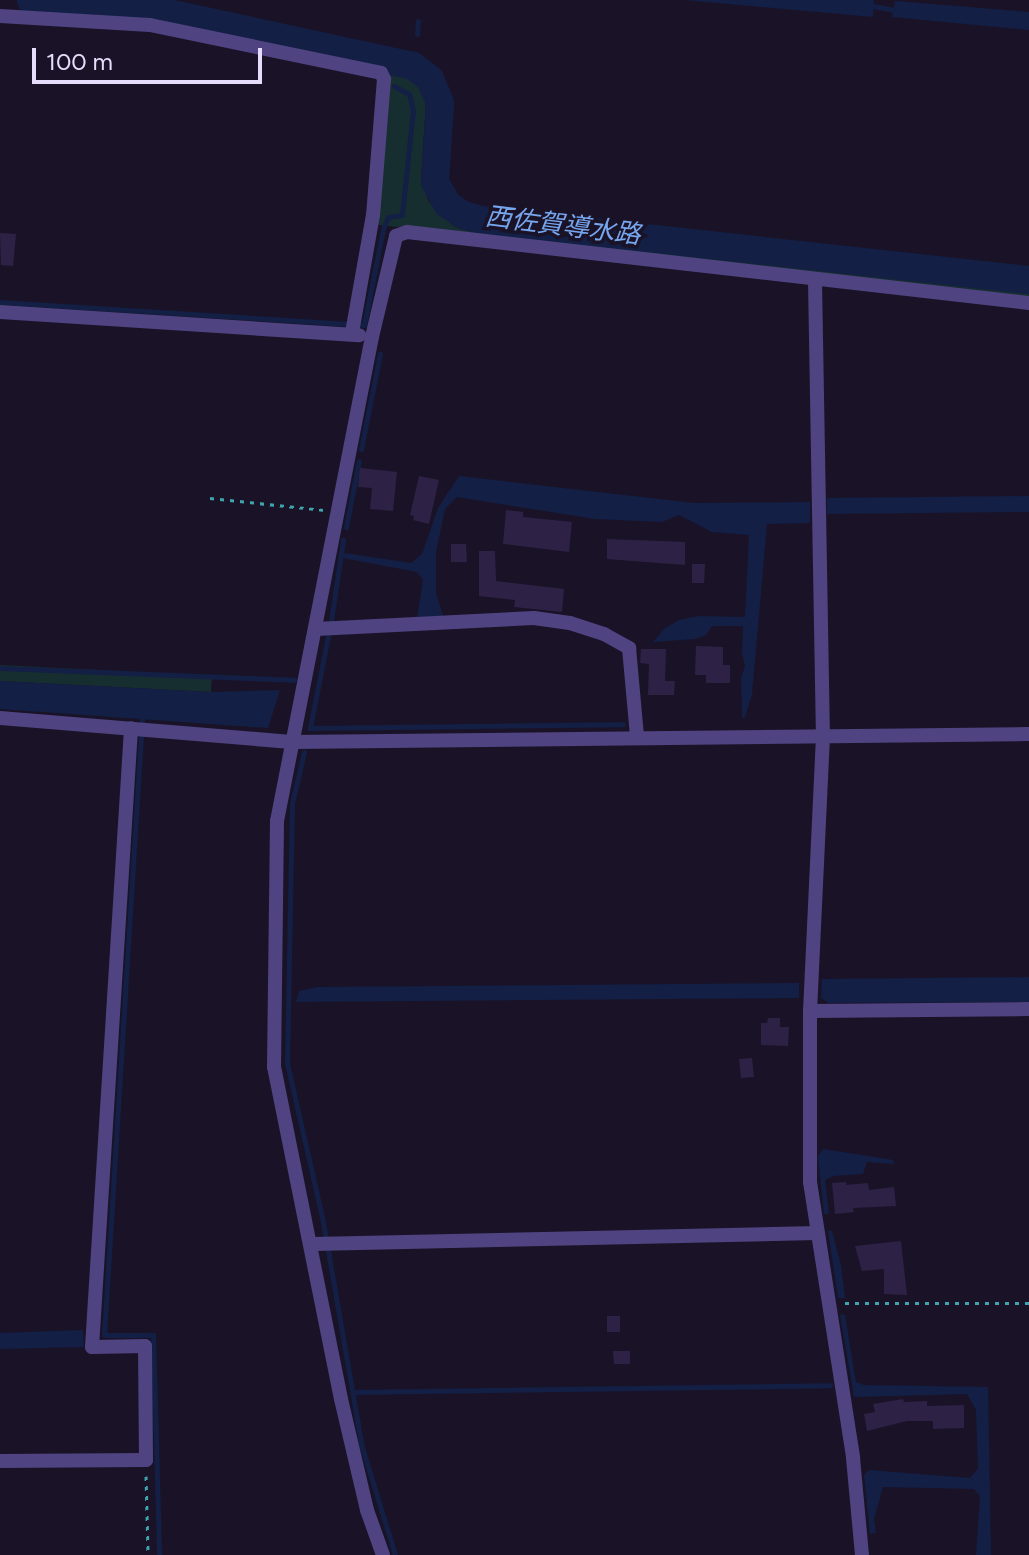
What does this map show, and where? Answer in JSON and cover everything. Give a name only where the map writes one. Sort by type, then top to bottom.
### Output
[{"type":"street","points":[[0,16],[150,25],[381,73],[384,79],[373,215],[352,333]]},
{"type":"street","points":[[383,1555],[367,1510],[341,1399],[313,1244],[274,1067],[277,821],[372,337],[396,236],[407,232],[815,281],[1029,303]]},
{"type":"street","points":[[815,281],[823,736],[810,1011],[810,1182],[853,1458],[862,1555]]},
{"type":"street","points":[[0,312],[352,333],[372,337]]},
{"type":"street","points":[[316,629],[534,618],[570,623],[604,634],[629,648],[637,736]]},
{"type":"street","points":[[0,718],[291,742],[1029,734]]},
{"type":"street","points":[[0,1461],[146,1460],[145,1346],[92,1347],[131,728]]},
{"type":"street","points":[[810,1011],[1029,1009]]},
{"type":"street","points":[[313,1244],[817,1233]]},
{"type":"path","points":[[210,498],[338,511]]},
{"type":"path","points":[[830,1303],[1029,1303]]},
{"type":"path","points":[[146,1460],[148,1555]]},
{"type":"green space","points":[[391,70],[415,77],[426,101],[421,179],[429,202],[455,224],[1029,288],[1029,297],[378,225]]},
{"type":"green space","points":[[0,665],[212,676],[211,692],[0,681]]},
{"type":"water","points":[[685,0],[874,0],[873,17]]},
{"type":"water","points":[[895,1],[1029,12],[1029,30],[892,17]]},
{"type":"water","points":[[459,476],[694,503],[810,502],[810,523],[767,524],[752,694],[745,717],[742,719],[741,678],[745,666],[743,626],[712,626],[706,635],[695,639],[653,642],[664,629],[679,620],[699,616],[745,617],[749,535],[712,532],[679,515],[662,522],[595,519],[457,497],[445,509],[436,552],[436,593],[443,616],[417,618],[423,580],[417,572],[343,558],[345,553],[411,563],[422,554],[438,508]]},
{"type":"water","points":[[1029,496],[1029,512],[827,514],[827,498]]},
{"type":"water","points":[[0,681],[211,692],[280,690],[268,728],[0,709]]},
{"type":"water","points":[[1029,977],[1029,1002],[829,1003],[821,998],[822,979]]},
{"type":"water","points":[[799,983],[799,998],[296,1002],[299,991],[317,987]]},
{"type":"water","points":[[823,1149],[893,1160],[894,1164],[867,1162],[863,1174],[833,1176],[825,1180],[829,1214],[824,1214],[818,1156]]},
{"type":"water","points":[[828,1231],[832,1231],[841,1265],[845,1298],[838,1298]]},
{"type":"water","points":[[840,1314],[845,1315],[856,1382],[864,1385],[988,1387],[991,1555],[976,1555],[980,1496],[974,1489],[883,1487],[874,1519],[876,1533],[870,1534],[864,1475],[869,1470],[970,1478],[978,1469],[976,1410],[967,1394],[854,1397]]},
{"type":"water","points":[[83,1330],[84,1347],[0,1349],[0,1333]]},
{"type":"building","points":[[0,233],[16,234],[13,266],[1,265]]},
{"type":"building","points":[[360,468],[397,472],[393,511],[370,509],[372,488],[358,487]]},
{"type":"building","points":[[419,476],[439,480],[429,524],[413,520],[414,516],[410,515]]},
{"type":"building","points":[[506,510],[523,512],[523,517],[572,522],[569,552],[503,544]]},
{"type":"building","points":[[607,539],[685,542],[685,565],[607,559]]},
{"type":"building","points":[[451,544],[466,544],[467,562],[451,562]]},
{"type":"building","points":[[479,551],[495,551],[496,581],[564,589],[562,612],[514,607],[515,600],[479,596]]},
{"type":"building","points":[[692,564],[705,564],[704,583],[692,583]]},
{"type":"building","points":[[696,646],[723,647],[723,665],[730,665],[730,683],[706,683],[706,675],[695,675]]},
{"type":"building","points":[[641,649],[666,649],[665,681],[675,681],[674,695],[648,695],[649,664],[640,663]]},
{"type":"building","points":[[768,1018],[780,1018],[780,1027],[789,1027],[788,1046],[761,1045],[761,1023],[767,1023]]},
{"type":"building","points":[[752,1058],[754,1077],[741,1078],[739,1059]]},
{"type":"building","points":[[846,1182],[846,1185],[868,1183],[869,1190],[894,1187],[896,1206],[853,1208],[854,1212],[835,1214],[832,1183]]},
{"type":"building","points":[[901,1241],[907,1295],[884,1294],[884,1269],[862,1271],[855,1246]]},
{"type":"building","points":[[607,1316],[620,1316],[620,1332],[607,1332]]},
{"type":"building","points":[[613,1351],[630,1351],[630,1364],[614,1364]]},
{"type":"building","points":[[903,1399],[904,1402],[927,1401],[927,1406],[964,1405],[964,1428],[933,1429],[933,1421],[907,1421],[867,1431],[864,1414],[875,1412],[873,1404]]},
{"type":"waterway","name":"西佐賀導水路","points":[[31,0],[150,9],[413,66],[430,79],[440,103],[435,182],[447,204],[463,215],[482,220],[1029,280]]},
{"type":"waterway","points":[[873,6],[893,10]]},
{"type":"waterway","points":[[417,34],[418,21]]},
{"type":"waterway","points":[[413,66],[415,53]]},
{"type":"waterway","points":[[0,302],[364,325],[383,229],[388,217],[402,215],[413,111],[409,94],[394,86]]},
{"type":"waterway","points":[[361,449],[380,354]]},
{"type":"waterway","points":[[346,527],[359,461]]},
{"type":"waterway","points":[[331,621],[343,540]]},
{"type":"waterway","points":[[328,636],[310,728],[623,724]]},
{"type":"waterway","points":[[0,668],[294,680]]},
{"type":"waterway","points":[[142,719],[104,1335],[153,1335],[159,1555]]},
{"type":"waterway","points":[[304,752],[292,803],[287,1063],[323,1222],[362,1447],[395,1555]]},
{"type":"waterway","points":[[353,1392],[830,1385]]}]
